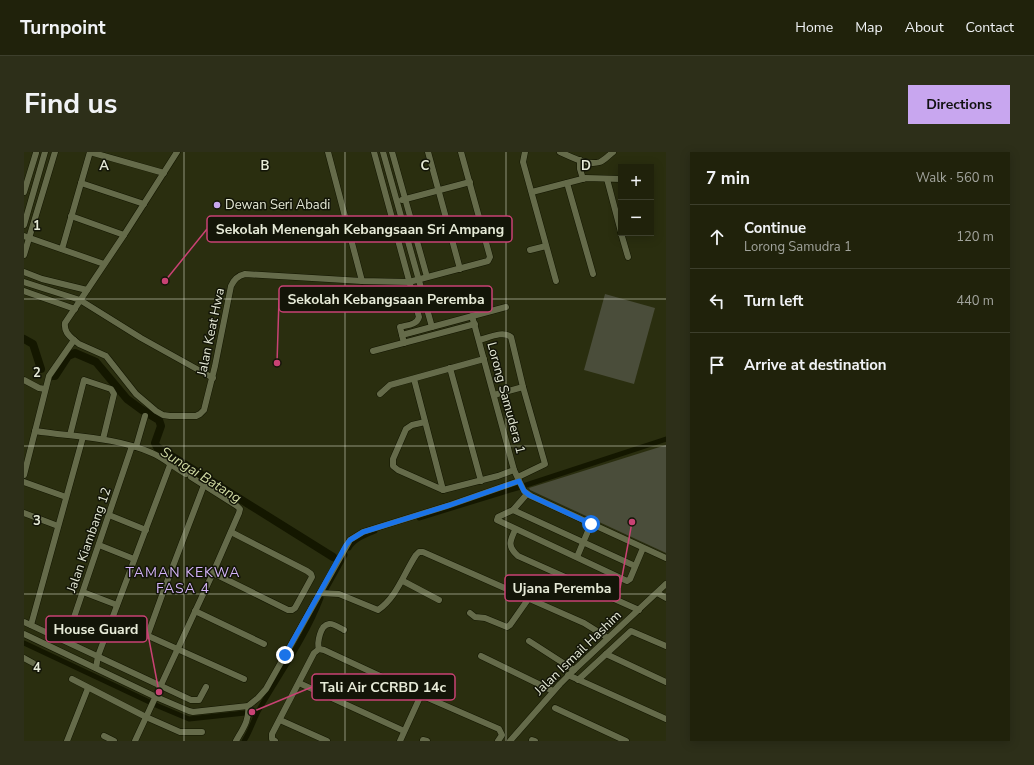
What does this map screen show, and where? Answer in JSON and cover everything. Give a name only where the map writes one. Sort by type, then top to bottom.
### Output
[{"type":"street","points":[[24,255],[27,238],[55,152]]},
{"type":"street","points":[[62,249],[90,152],[164,173]]},
{"type":"street","points":[[24,475],[35,431],[41,386],[74,340],[69,336],[65,328],[65,323],[177,152]]},
{"type":"street","points":[[328,152],[362,281]]},
{"type":"street","points":[[374,152],[419,317],[416,323],[400,327],[404,343]]},
{"type":"street","points":[[383,152],[432,327]]},
{"type":"street","points":[[392,152],[427,277]]},
{"type":"street","points":[[428,152],[460,268]]},
{"type":"street","name":"Jalan Keat Hwa","points":[[74,340],[79,344],[106,356],[136,394],[156,411],[163,415],[196,416],[204,410],[231,286],[236,278],[245,274],[362,281],[409,282],[488,261],[490,257],[461,152]]},
{"type":"street","points":[[525,152],[523,162],[556,281]]},
{"type":"street","points":[[560,152],[585,161],[601,161],[613,152]]},
{"type":"street","points":[[24,192],[34,153],[45,154],[24,225]]},
{"type":"street","points":[[580,160],[580,169],[583,179]]},
{"type":"street","points":[[532,192],[583,179],[618,179]]},
{"type":"street","points":[[607,179],[618,221]]},
{"type":"street","points":[[388,203],[470,182]]},
{"type":"street","points":[[81,183],[144,204]]},
{"type":"street","points":[[567,183],[592,274]]},
{"type":"street","points":[[71,216],[124,234]]},
{"type":"street","points":[[622,236],[628,257]]},
{"type":"street","points":[[27,238],[104,264]]},
{"type":"street","points":[[530,250],[546,246]]},
{"type":"street","points":[[24,272],[42,279],[87,290]]},
{"type":"street","points":[[24,282],[80,300],[147,341],[212,378]]},
{"type":"street","points":[[43,297],[46,289]]},
{"type":"street","points":[[383,291],[412,291]]},
{"type":"street","points":[[24,292],[43,297],[75,309]]},
{"type":"street","points":[[402,335],[506,307]]},
{"type":"street","name":"Lorong Samudera 1","points":[[472,316],[514,470],[526,492]]},
{"type":"street","points":[[373,351],[475,324]]},
{"type":"street","points":[[24,634],[96,668],[155,699],[193,712],[248,706],[266,689],[346,545],[355,536],[363,532],[450,505],[519,481],[544,464],[511,337],[503,334],[479,340]]},
{"type":"street","points":[[380,394],[390,385],[484,359]]},
{"type":"street","points":[[450,368],[481,480]]},
{"type":"street","points":[[414,379],[443,490]]},
{"type":"street","points":[[24,380],[41,386]]},
{"type":"street","points":[[70,435],[84,380],[111,389],[114,394],[103,439]]},
{"type":"street","points":[[494,395],[523,387]]},
{"type":"street","name":"Jalan Kiambang 12","points":[[66,642],[109,515],[145,416]]},
{"type":"street","points":[[425,422],[412,425],[406,429],[392,463],[398,470],[443,490],[514,470]]},
{"type":"street","points":[[35,431],[103,439],[134,446],[154,454],[240,509],[213,573],[135,741]]},
{"type":"street","points":[[31,625],[83,437]]},
{"type":"street","points":[[96,668],[98,656],[170,465]]},
{"type":"street","points":[[24,482],[66,497]]},
{"type":"street","points":[[148,634],[204,485]]},
{"type":"street","points":[[644,548],[630,580],[626,581],[577,557],[498,522],[497,520],[498,516],[513,510],[526,492],[591,524],[644,548],[666,558]]},
{"type":"street","points":[[513,510],[635,566]]},
{"type":"street","points":[[24,513],[58,526]]},
{"type":"street","points":[[109,515],[146,530]]},
{"type":"street","points":[[577,557],[591,524]]},
{"type":"street","points":[[516,530],[510,541],[510,546],[518,556],[639,610]]},
{"type":"street","points":[[213,573],[288,610],[295,608],[312,577],[307,570],[230,532]]},
{"type":"street","points":[[99,545],[134,560]]},
{"type":"street","points":[[320,593],[339,594],[378,610],[402,581],[416,555],[419,552],[423,552],[584,623],[608,638]]},
{"type":"street","points":[[402,581],[439,600]]},
{"type":"street","name":"Jalan Ismail Hashim","points":[[510,741],[568,675],[666,584]]},
{"type":"street","points":[[83,592],[117,605]]},
{"type":"street","points":[[657,593],[666,598]]},
{"type":"street","points":[[470,613],[475,617],[485,618],[506,627],[510,625],[529,598]]},
{"type":"street","points":[[195,611],[264,644]]},
{"type":"street","points":[[24,622],[191,700],[196,701],[201,698],[206,687]]},
{"type":"street","points":[[319,649],[318,643],[321,630],[327,624],[344,630]]},
{"type":"street","points":[[135,630],[148,634],[244,679]]},
{"type":"street","points":[[578,680],[631,632],[666,646]]},
{"type":"street","points":[[529,641],[574,670]]},
{"type":"street","points":[[275,741],[272,739],[272,734],[314,653],[319,649]]},
{"type":"street","points":[[319,649],[421,696],[499,729],[502,735],[498,741]]},
{"type":"street","points":[[606,654],[666,682]]},
{"type":"street","points":[[481,656],[553,691]]},
{"type":"street","points":[[24,658],[33,663]]},
{"type":"street","points":[[568,675],[665,716]]},
{"type":"street","points":[[72,679],[146,717],[180,732],[202,732]]},
{"type":"street","points":[[299,683],[404,732]]},
{"type":"street","points":[[68,741],[88,688]]},
{"type":"street","points":[[400,741],[421,696]]},
{"type":"street","points":[[236,741],[247,721],[249,712],[248,706]]},
{"type":"street","points":[[555,708],[626,741]]},
{"type":"street","points":[[280,720],[326,741]]},
{"type":"street","points":[[104,736],[114,741]]},
{"type":"green space","points":[[605,294],[655,308],[634,384],[584,370]]},
{"type":"green space","points":[[666,445],[666,553],[530,490],[529,488]]},
{"type":"waterway","name":"Sungai Batang","points":[[24,339],[33,344],[41,369]]},
{"type":"waterway","name":"Sungai Batang","points":[[51,376],[55,376],[68,356],[75,353],[96,362],[127,399],[159,420],[161,426],[155,443],[157,447],[333,557]]},
{"type":"waterway","points":[[419,518],[517,488],[666,439]]},
{"type":"waterway","points":[[349,548],[357,540],[375,531]]},
{"type":"waterway","points":[[326,589],[345,555]]},
{"type":"waterway","points":[[244,741],[260,708],[301,640],[321,598]]},
{"type":"waterway","points":[[24,643],[189,719],[245,713]]},
{"type":"place","name":"Dewan Seri Abadi","points":[[217,205]]},
{"type":"place","name":"Sekolah Menengah Kebangsaan Sri Ampang","points":[[165,281]]},
{"type":"place","name":"Sekolah Kebangsaan Peremba","points":[[277,363]]},
{"type":"place","name":"Ujana Peremba","points":[[632,522]]},
{"type":"place","name":"House Guard","points":[[159,692]]},
{"type":"place","name":"Tali Air CCRBD 14c","points":[[252,712]]},
{"type":"district","name":"TAMAN KEKWA FASA 4","points":[[183,580]]},
{"type":"route","points":[[285,655],[346,545],[355,536],[363,532],[450,505],[519,481],[524,491],[529,495],[591,524]]}]
